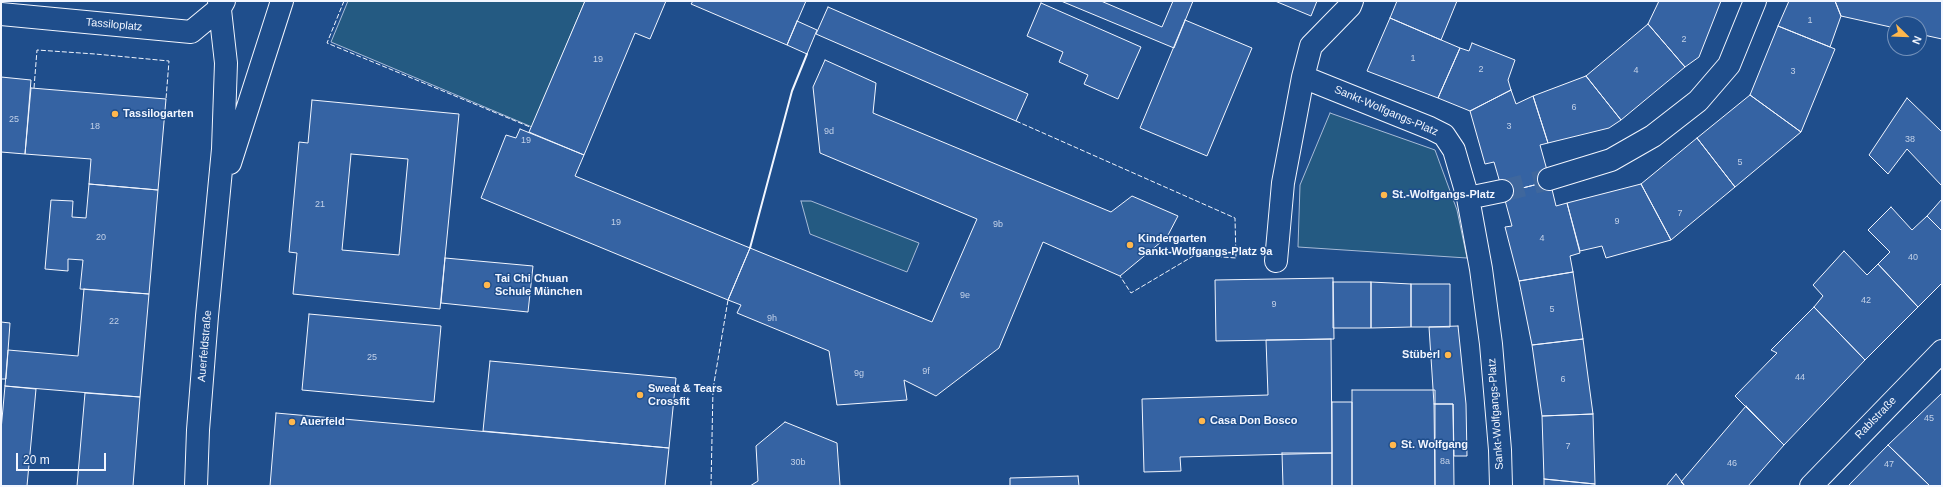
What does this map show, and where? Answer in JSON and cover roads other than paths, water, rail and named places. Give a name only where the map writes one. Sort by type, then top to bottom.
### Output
[{"type":"street","name":"Auerfeldstraße","points":[[216,206],[282,1]]},
{"type":"street","points":[[1276,261],[1282,182],[1303,77],[1311,46],[1350,6],[1352,1]]},
{"type":"street","points":[[1549,179],[1611,160],[1652,136],[1698,100],[1729,65],[1755,1]]},
{"type":"street","name":"Auerfeldstraße","points":[[196,486],[198,430],[216,206],[223,149],[226,63],[221,3]]},
{"type":"street","name":"Tassiloplatz","points":[[1,14],[191,32],[221,3]]},
{"type":"street","name":"Sankt-Wolfgangs-Platz","points":[[1303,77],[1430,128],[1444,135],[1454,150],[1468,198],[1481,270],[1491,344],[1500,450],[1501,486]]},
{"type":"street","points":[[1468,198],[1502,191]]},
{"type":"street","name":"Rablstraße","points":[[1811,486],[1942,351]]},
{"type":"tunnel","points":[[1502,191],[1549,179]]},
{"type":"place","name":"Tassilogarten","points":[[115,114]]},
{"type":"place","name":"St.-Wolfgangs-Platz","points":[[1384,195]]},
{"type":"place","name":"Kindergarten Sankt-Wolfgangs-Platz 9a","points":[[1130,245]]},
{"type":"place","name":"Tai Chi Chuan Schule München","points":[[487,285]]},
{"type":"place","name":"Stüberl","points":[[1448,355]]},
{"type":"place","name":"Sweat & Tears Crossfit","points":[[640,395]]},
{"type":"place","name":"Casa Don Bosco","points":[[1202,421]]},
{"type":"place","name":"Auerfeld","points":[[292,422]]},
{"type":"place","name":"St. Wolfgang","points":[[1393,445]]}]
